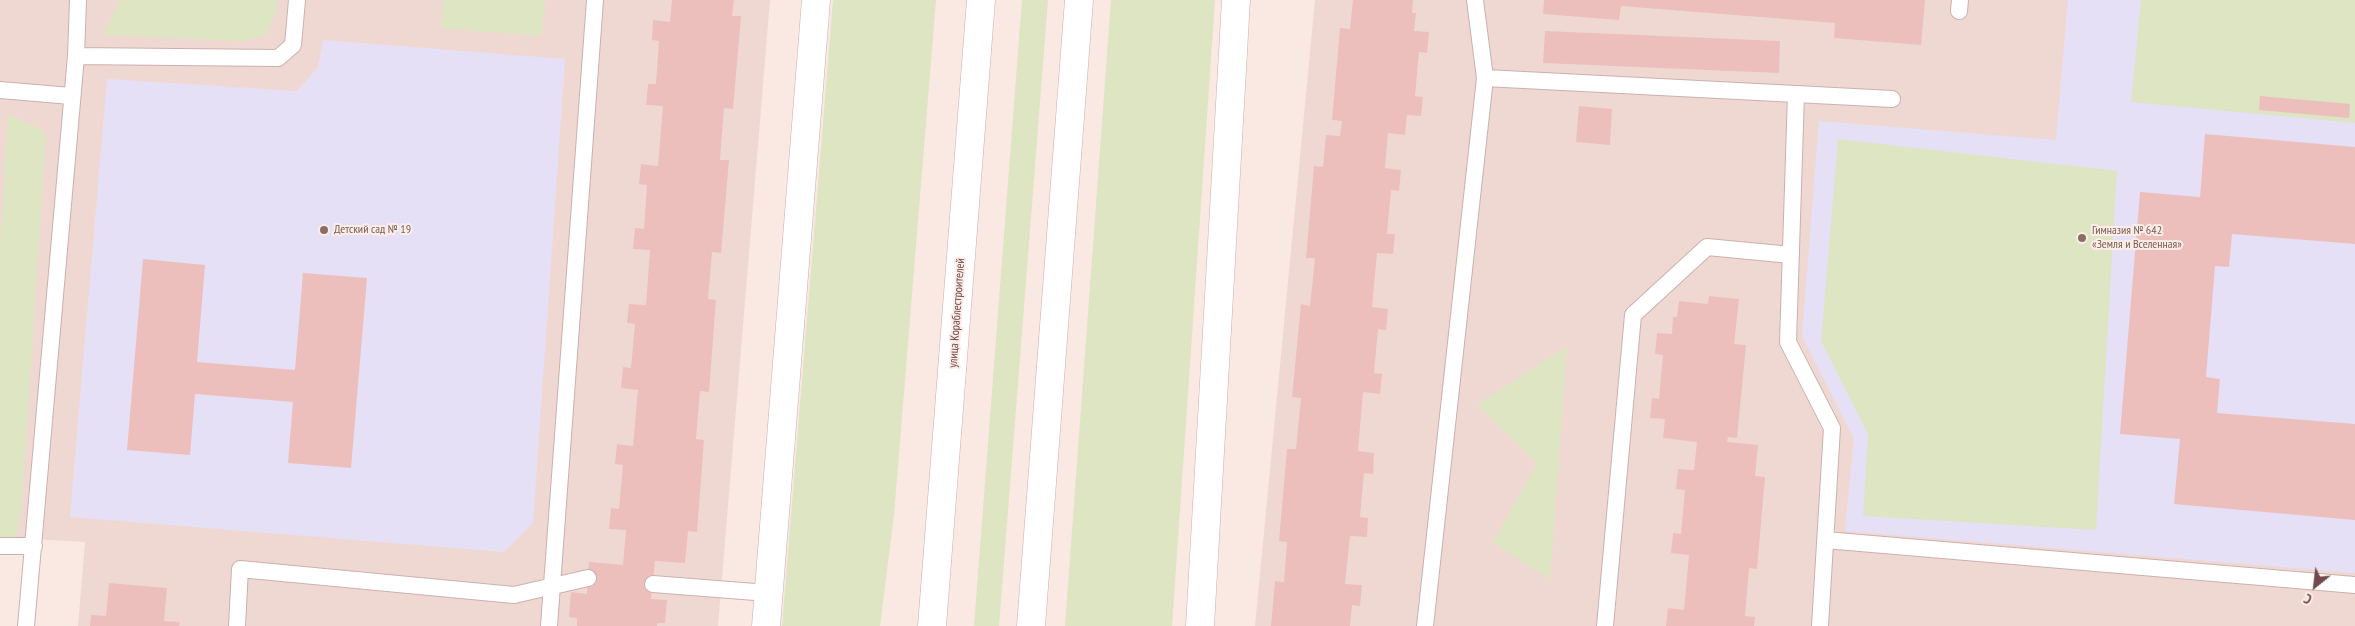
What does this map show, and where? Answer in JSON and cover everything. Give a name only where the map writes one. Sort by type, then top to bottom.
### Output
[{"type":"street","points":[[766,626],[816,0]]},
{"type":"street","name":"улица Кораблестроителей","points":[[932,626],[981,0]]},
{"type":"street","points":[[1031,626],[1079,0]]},
{"type":"street","points":[[1200,626],[1236,0]]},
{"type":"lane","points":[[26,626],[76,56],[78,0]]},
{"type":"lane","points":[[76,56],[278,58],[293,45],[297,0]]},
{"type":"lane","points":[[549,626],[595,0]]},
{"type":"lane","points":[[1425,626],[1486,78],[1475,0]]},
{"type":"lane","points":[[1486,78],[1892,99]]},
{"type":"lane","points":[[0,90],[71,96]]},
{"type":"lane","points":[[1796,94],[1788,342],[1832,428],[1820,626]]},
{"type":"lane","points":[[1605,626],[1633,315],[1707,247],[1791,255]]},
{"type":"lane","points":[[1825,540],[2355,585]]},
{"type":"lane","points":[[0,546],[34,546]]},
{"type":"lane","points":[[236,626],[240,568],[514,595],[588,578]]},
{"type":"lane","points":[[653,584],[768,593]]},
{"type":"shaded area","points":[[0,0],[770,0],[718,626],[78,626],[85,542],[0,537]]},
{"type":"shaded area","points":[[1315,0],[2355,0],[2355,626],[1255,626]]},
{"type":"shaded area","name":"Гимназия № 642 «Земля и Вселенная»","points":[[2068,0],[2355,0],[2355,573],[1845,531],[1854,439],[1802,336],[1819,121],[2056,140]]},
{"type":"shaded area","name":"Детский сад № 19","points":[[323,40],[565,59],[533,523],[504,552],[70,517],[107,79],[297,91],[318,67]]},
{"type":"green space","points":[[120,0],[277,0],[276,12],[266,35],[244,41],[103,35]]},
{"type":"green space","points":[[443,0],[545,0],[542,36],[441,28]]},
{"type":"green space","points":[[833,0],[936,0],[894,515],[880,626],[782,626]]},
{"type":"green space","points":[[1022,0],[1048,0],[999,626],[974,626]]},
{"type":"green space","points":[[1111,0],[1215,0],[1172,626],[1065,626]]},
{"type":"green space","points":[[2141,0],[2355,0],[2355,123],[2131,102]]},
{"type":"green space","points":[[8,114],[46,132],[22,503],[16,537],[0,547],[0,247]]},
{"type":"green space","points":[[1838,139],[2117,171],[2096,530],[1863,516],[1868,434],[1821,341]]},
{"type":"green space","points":[[1567,346],[1550,580],[1493,542],[1537,464],[1477,405]]},
{"type":"building","points":[[672,0],[734,0],[732,16],[741,16],[733,109],[724,108],[720,160],[729,160],[721,253],[712,252],[708,299],[716,300],[709,392],[700,391],[696,439],[704,440],[697,532],[688,531],[685,563],[655,561],[651,599],[667,600],[665,623],[657,623],[657,626],[577,626],[577,618],[569,617],[571,592],[587,594],[589,562],[623,565],[626,530],[609,529],[611,508],[619,509],[623,465],[615,464],[617,444],[633,446],[638,390],[621,388],[623,367],[631,368],[635,324],[627,323],[629,304],[646,305],[650,250],[633,249],[635,228],[644,229],[647,185],[639,184],[641,164],[658,166],[663,106],[646,105],[648,84],[656,84],[659,41],[652,40],[653,20],[670,22]]},
{"type":"building","points":[[1353,0],[1413,0],[1412,13],[1416,13],[1414,31],[1429,32],[1427,53],[1419,52],[1415,96],[1423,97],[1421,116],[1407,115],[1405,135],[1388,133],[1385,168],[1401,170],[1399,191],[1391,190],[1387,234],[1395,234],[1393,254],[1377,253],[1372,307],[1388,309],[1386,330],[1378,329],[1374,373],[1382,374],[1380,394],[1363,392],[1358,451],[1374,453],[1373,474],[1364,473],[1360,517],[1368,518],[1367,537],[1350,536],[1345,584],[1362,585],[1360,606],[1352,605],[1350,626],[1271,626],[1275,581],[1284,582],[1287,542],[1279,541],[1287,449],[1296,449],[1301,398],[1292,397],[1301,304],[1310,306],[1315,258],[1306,258],[1314,166],[1323,167],[1326,135],[1340,136],[1342,121],[1332,120],[1340,28],[1350,29]]},
{"type":"building","points":[[1544,0],[1925,0],[1921,45],[1834,38],[1835,23],[1621,6],[1619,20],[1543,14]]},
{"type":"building","points":[[1545,31],[1780,41],[1779,73],[1543,63]]},
{"type":"building","points":[[2260,96],[2350,104],[2349,118],[2259,110]]},
{"type":"building","points":[[1579,106],[1612,109],[1610,145],[1576,142]]},
{"type":"building","points":[[2205,134],[2355,147],[2355,244],[2232,234],[2229,267],[2215,266],[2206,377],[2220,379],[2217,413],[2355,424],[2355,520],[2174,504],[2180,439],[2120,434],[2140,192],[2200,197]]},
{"type":"building","points":[[143,259],[205,265],[197,362],[295,370],[303,273],[367,278],[351,468],[288,463],[293,402],[195,394],[190,455],[127,450]]},
{"type":"building","points":[[1709,296],[1739,299],[1734,344],[1746,345],[1737,438],[1728,437],[1727,442],[1758,445],[1755,476],[1765,477],[1757,569],[1749,568],[1745,616],[1755,617],[1754,626],[1666,626],[1668,608],[1684,610],[1689,555],[1671,553],[1673,533],[1681,534],[1685,490],[1676,489],[1678,469],[1694,470],[1697,442],[1663,438],[1665,419],[1650,418],[1652,398],[1659,399],[1663,355],[1655,354],[1657,333],[1672,334],[1673,317],[1677,317],[1679,301],[1708,304]]},
{"type":"building","points":[[109,583],[167,588],[164,621],[180,622],[179,626],[90,626],[91,615],[106,616]]},
{"type":"place","name":"Детский сад № 19","points":[[324,230]]},
{"type":"place","name":"Гимназия № 642 «Земля и Вселенная»","points":[[2082,238]]}]
